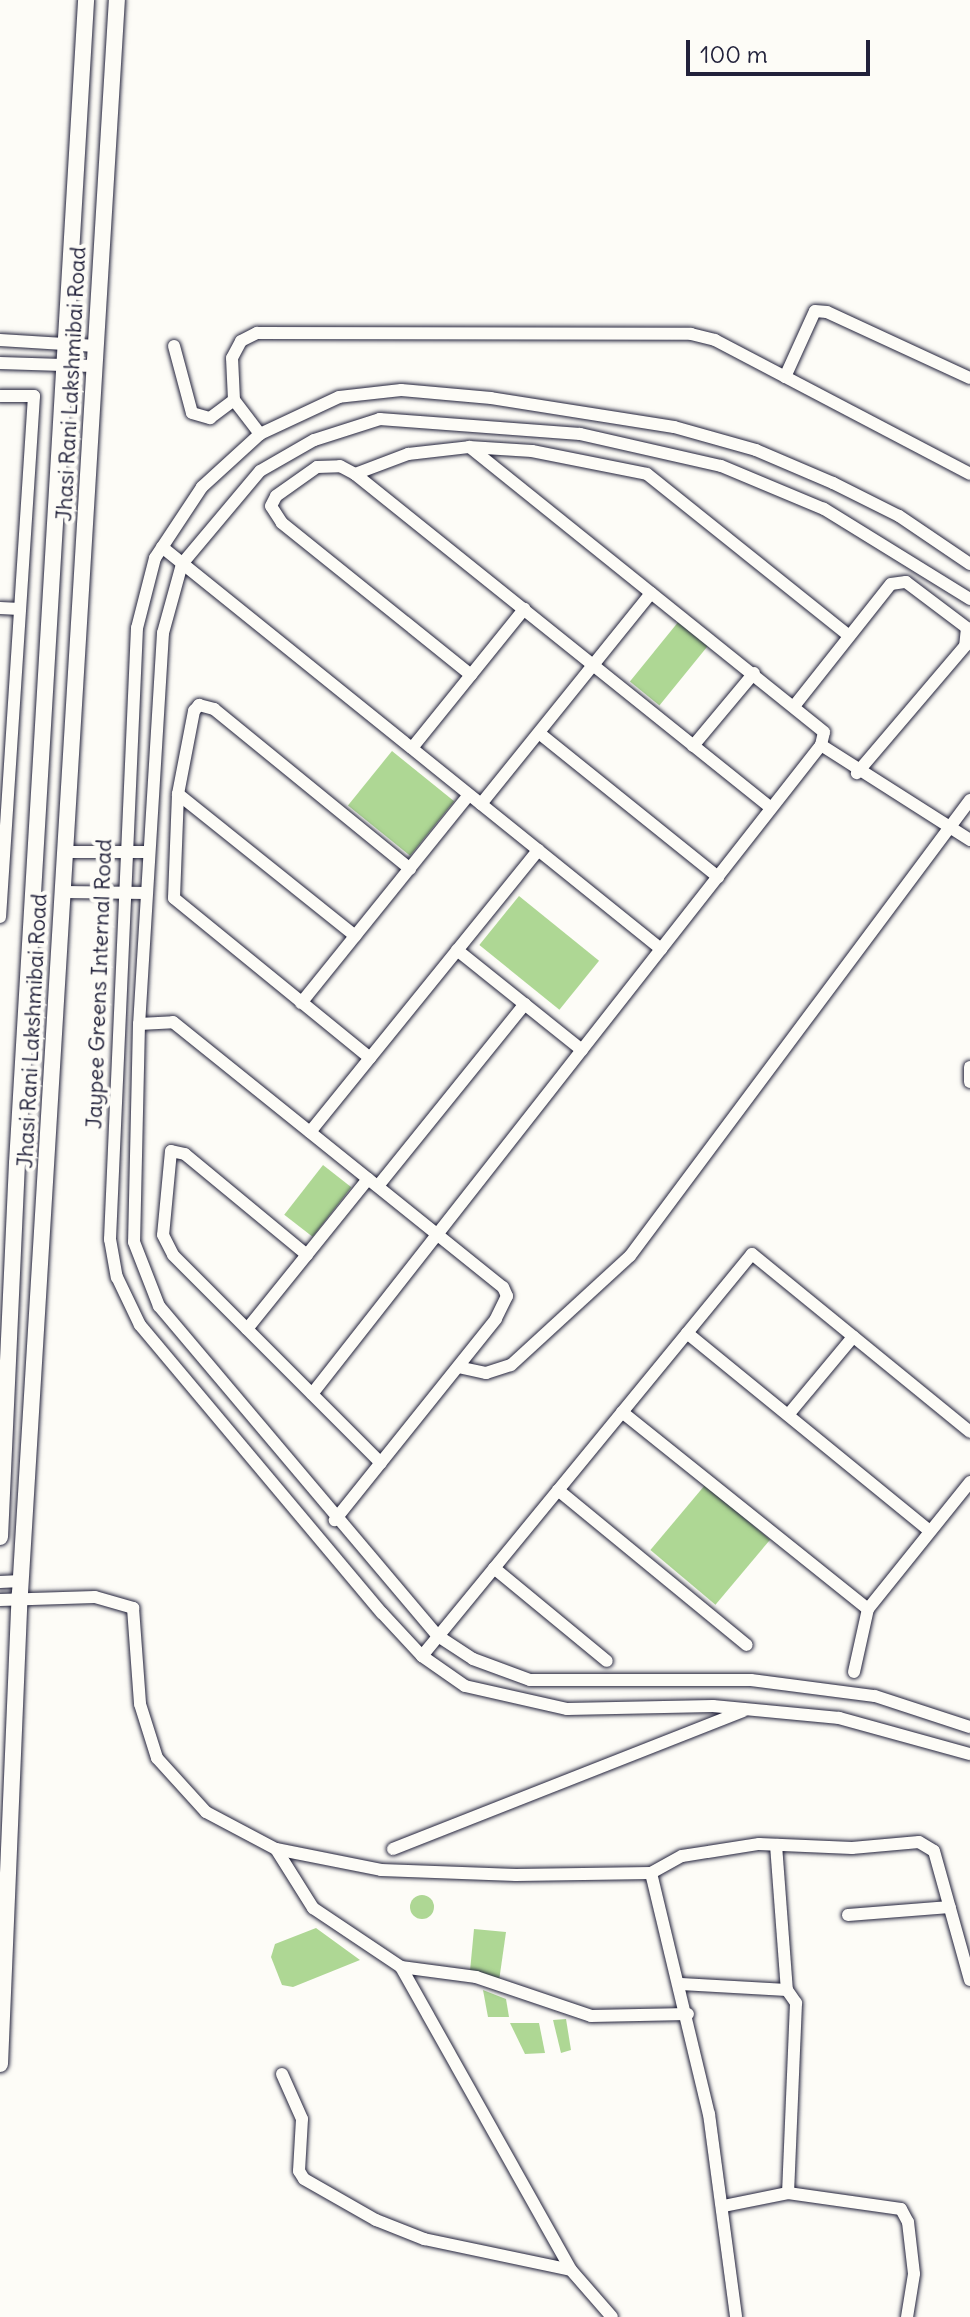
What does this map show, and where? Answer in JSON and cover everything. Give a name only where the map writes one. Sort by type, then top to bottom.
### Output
[{"type":"main road","name":"Jhasi Rani Lakshmibai Road","points":[[0,1537],[17,1163],[68,363],[86,0]]},
{"type":"main road","name":"Jhasi Rani Lakshmibai Road","points":[[0,2064],[21,1581],[117,0]]},
{"type":"street","points":[[785,377],[815,311],[827,312],[970,378]]},
{"type":"street","points":[[260,434],[234,400],[232,358],[241,341],[257,333],[691,334],[715,340],[970,474]]},
{"type":"street","points":[[0,340],[96,346]]},
{"type":"street","points":[[174,346],[192,413],[210,418],[234,400]]},
{"type":"street","points":[[0,363],[94,366]]},
{"type":"street","name":"Jaypee Greens Internal Road","points":[[970,564],[899,516],[833,483],[756,450],[674,427],[491,398],[401,390],[339,397],[260,434],[202,487],[162,547],[137,628],[122,893],[110,1239],[117,1277],[140,1325],[422,1656],[465,1686],[567,1709],[746,1710],[839,1718],[970,1754]]},
{"type":"street","points":[[0,396],[34,396],[3,830],[0,917]]},
{"type":"street","name":"Jaypee Greens Internal Road","points":[[970,599],[824,509],[721,466],[580,434],[380,419],[314,440],[260,471],[182,564],[163,633],[139,1024],[134,1242],[142,1272],[159,1306],[335,1520],[438,1636],[473,1659],[530,1680],[751,1680],[875,1696],[970,1727]]},
{"type":"street","points":[[312,1394],[439,1236],[821,745],[824,732],[795,705],[469,447]]},
{"type":"street","points":[[355,474],[398,456],[469,447],[532,451],[647,474],[849,636]]},
{"type":"street","points":[[471,675],[273,514],[276,496],[298,476],[329,465],[355,474],[771,808]]},
{"type":"street","points":[[162,547],[661,949]]},
{"type":"street","points":[[795,705],[885,591],[899,581],[970,633],[965,646],[857,773]]},
{"type":"street","points":[[481,804],[651,593]]},
{"type":"street","points":[[0,608],[20,609]]},
{"type":"street","points":[[412,748],[524,609]]},
{"type":"street","points":[[693,746],[754,673]]},
{"type":"street","points":[[370,1058],[174,898],[178,794],[194,711],[207,705],[410,869]]},
{"type":"street","points":[[539,733],[718,877]]},
{"type":"street","points":[[821,745],[857,773],[951,825],[970,840]]},
{"type":"street","points":[[178,794],[355,936]]},
{"type":"street","points":[[301,1003],[469,795]]},
{"type":"street","points":[[458,1367],[486,1373],[511,1365],[630,1256],[970,800]]},
{"type":"street","points":[[310,1132],[538,850]]},
{"type":"street","points":[[65,852],[148,852]]},
{"type":"street","points":[[63,892],[146,893]]},
{"type":"street","points":[[457,950],[582,1050]]},
{"type":"street","points":[[247,1329],[307,1255],[373,1183],[525,1004]]},
{"type":"street","points":[[139,1024],[173,1022],[503,1287],[507,1296],[505,1308],[335,1520]]},
{"type":"street","points":[[970,1067],[970,1082]]},
{"type":"street","points":[[307,1255],[185,1154],[171,1151],[166,1245],[381,1463]]},
{"type":"street","points":[[422,1656],[752,1254],[970,1432]]},
{"type":"street","points":[[687,1333],[930,1531]]},
{"type":"street","points":[[788,1415],[853,1337]]},
{"type":"street","points":[[622,1412],[868,1609]]},
{"type":"street","points":[[854,1672],[868,1609],[970,1482]]},
{"type":"street","points":[[558,1490],[747,1645]]},
{"type":"street","points":[[494,1568],[607,1661]]},
{"type":"street","points":[[0,1582],[21,1581]]},
{"type":"street","points":[[0,1600],[106,1598],[133,1608],[140,1704],[157,1758],[206,1812],[276,1849],[333,1863],[411,1872],[651,1873],[682,1856],[712,1849],[776,1845],[929,1844],[970,1980]]},
{"type":"street","points":[[393,1849],[746,1710]]},
{"type":"street","points":[[776,1845],[787,1990],[796,2003],[788,2193]]},
{"type":"street","points":[[276,1849],[313,1908],[404,1968],[476,1977],[591,2016],[688,2014]]},
{"type":"street","points":[[651,1873],[688,2014],[724,2206],[736,2317]]},
{"type":"street","points":[[848,1915],[950,1907]]},
{"type":"street","points":[[404,1968],[571,2270],[612,2317]]},
{"type":"street","points":[[681,1984],[787,1990]]},
{"type":"street","points":[[282,2074],[302,2119],[299,2171],[304,2179],[376,2220],[424,2239],[571,2270]]},
{"type":"street","points":[[724,2206],[788,2193],[901,2209],[908,2222],[914,2274],[907,2317]]},
{"type":"green space","points":[[679,621],[709,645],[659,706],[630,682]]},
{"type":"green space","points":[[392,751],[454,801],[410,856],[348,805]]},
{"type":"green space","points":[[519,896],[599,961],[559,1010],[479,945]]},
{"type":"green space","points":[[323,1165],[351,1187],[313,1237],[284,1215]]},
{"type":"green space","points":[[705,1485],[770,1540],[715,1605],[650,1550]]},
{"type":"green space","points":[[422,1895],[433,1902],[434,1907],[427,1918],[422,1919],[411,1912],[410,1907],[417,1896]]},
{"type":"green space","points":[[316,1928],[360,1960],[293,1987],[282,1985],[271,1957],[275,1944]]},
{"type":"green space","points":[[474,1929],[506,1932],[499,1981],[470,1971]]},
{"type":"green space","points":[[483,1990],[506,1999],[509,2017],[488,2017]]},
{"type":"green space","points":[[566,2019],[571,2050],[561,2053],[553,2020]]},
{"type":"green space","points":[[510,2023],[539,2023],[545,2053],[525,2054]]}]
